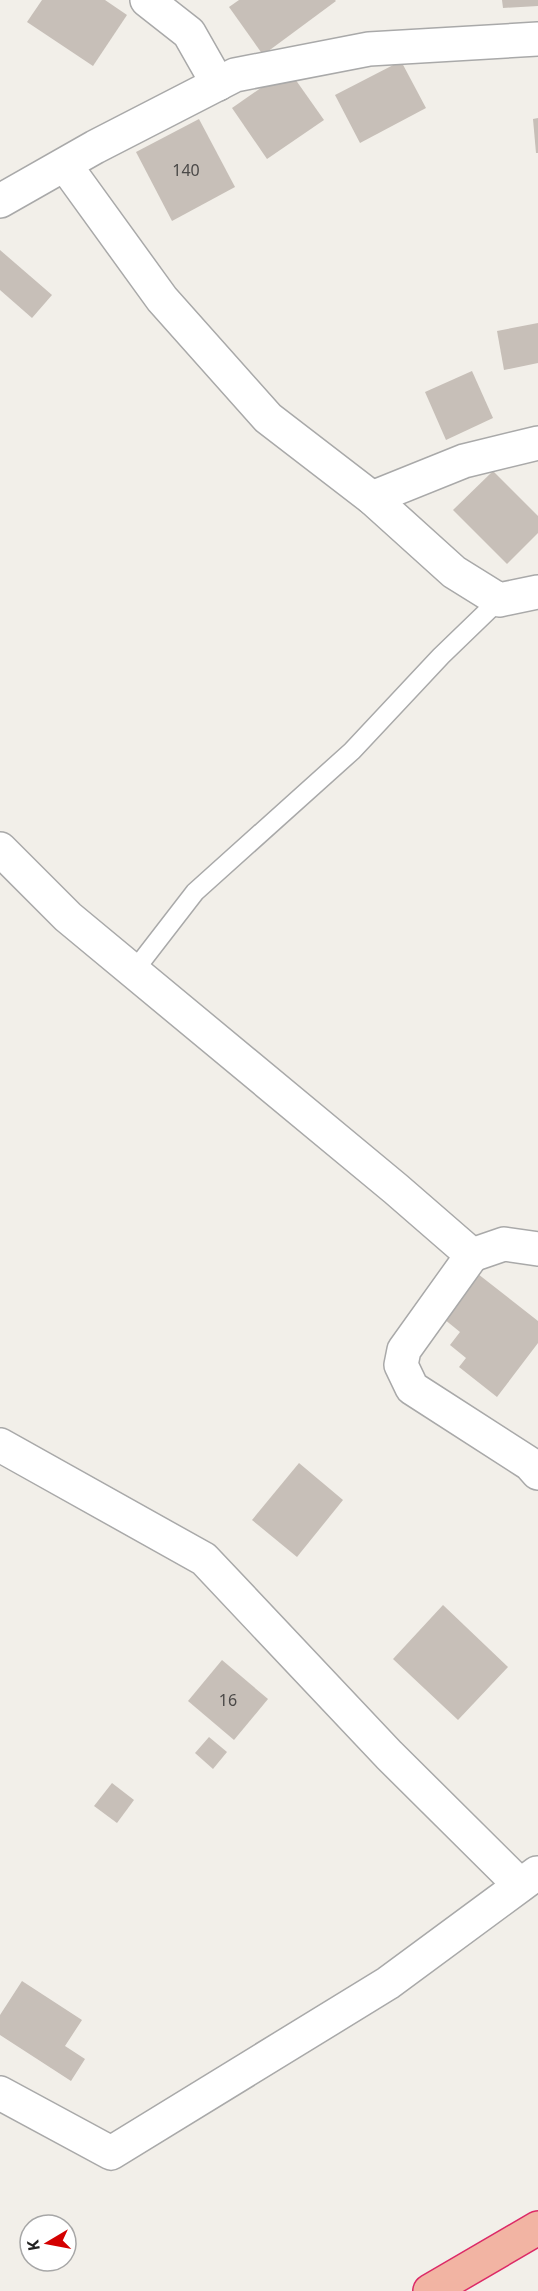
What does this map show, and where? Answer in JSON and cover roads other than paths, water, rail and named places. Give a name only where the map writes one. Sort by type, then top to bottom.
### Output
[{"type":"highway","points":[[430,2291],[538,2228]]},
{"type":"street","points":[[147,0],[189,33],[218,84]]},
{"type":"street","points":[[0,201],[95,147],[236,75],[369,49],[538,39]]},
{"type":"street","points":[[65,165],[162,299],[268,418],[372,498],[454,572],[500,600],[538,592]]},
{"type":"street","points":[[372,498],[464,461],[538,443]]},
{"type":"street","points":[[0,849],[68,917],[396,1189],[472,1255]]},
{"type":"street","points":[[538,1249],[504,1244],[472,1255],[404,1350],[401,1365],[412,1388],[530,1464],[538,1473]]},
{"type":"street","points":[[0,1445],[204,1558],[389,1755],[529,1878],[388,1983],[111,2153],[0,2093]]},
{"type":"lane","points":[[134,971],[195,892],[352,751],[441,656],[500,600]]}]
